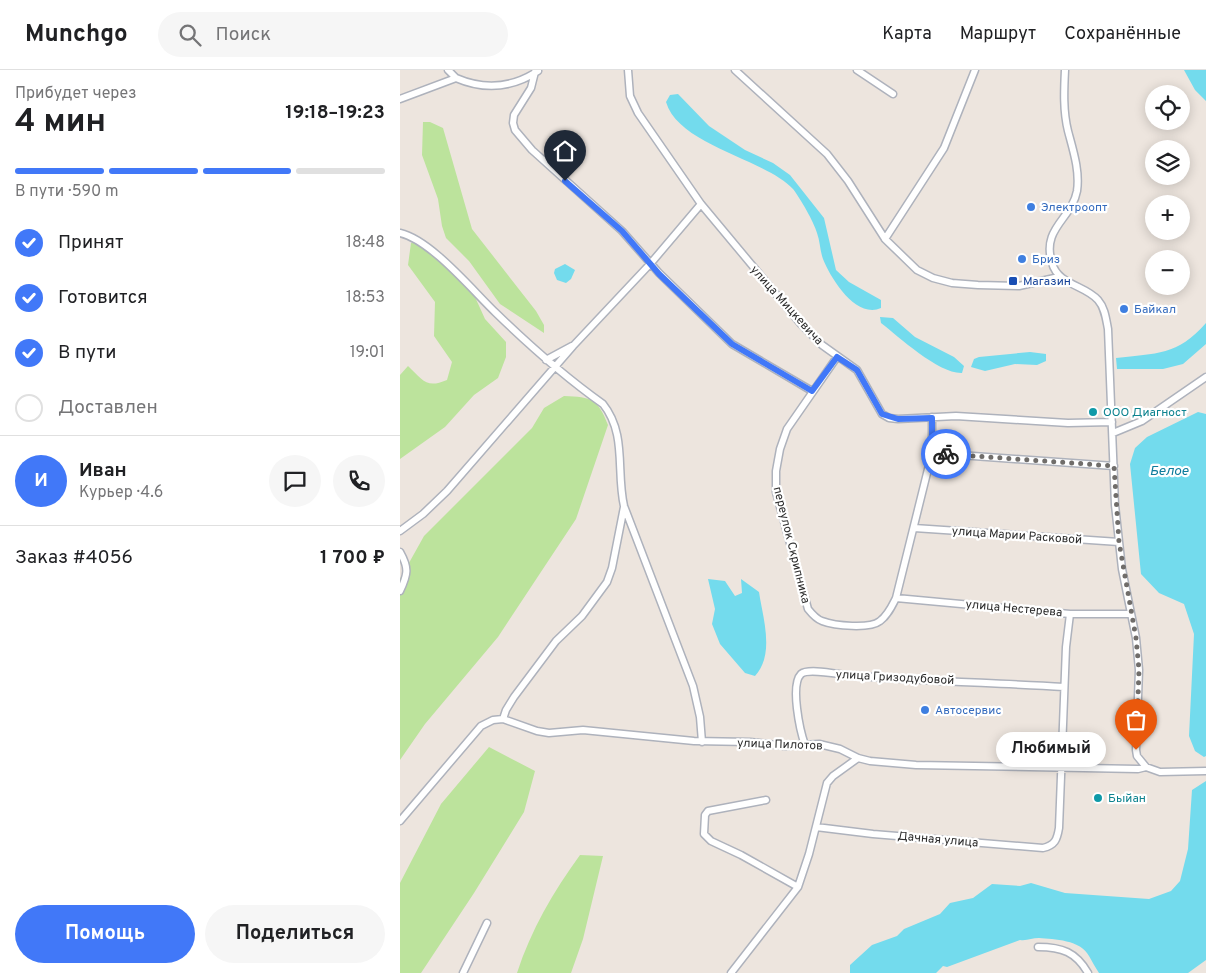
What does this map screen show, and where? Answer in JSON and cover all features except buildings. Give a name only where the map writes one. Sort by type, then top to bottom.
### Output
[{"type":"street","points":[[448,70],[456,78],[470,84],[498,86],[532,72],[531,88],[514,115],[515,130],[553,170],[622,231],[666,280],[732,344],[812,391]]},
{"type":"street","name":"улица Мицкевича","points":[[628,70],[630,96],[638,113],[701,204],[801,324],[837,357],[857,370],[882,414],[898,419],[956,416],[1068,423],[1112,422]]},
{"type":"street","points":[[735,70],[826,154],[848,181],[885,239],[917,270],[933,278],[952,282],[1019,286],[1059,277]]},
{"type":"street","points":[[858,70],[893,94]]},
{"type":"street","points":[[885,239],[944,148],[975,70]]},
{"type":"street","points":[[1064,70],[1065,116],[1073,145],[1077,179],[1075,197],[1056,226],[1050,243],[1052,265],[1059,277],[1093,296],[1102,305],[1105,313],[1119,542],[1139,670],[1136,750],[1137,756],[1146,767]]},
{"type":"street","points":[[400,99],[456,78]]},
{"type":"street","points":[[400,530],[433,505],[573,346],[651,263],[701,204]]},
{"type":"street","points":[[400,233],[408,235],[438,255],[546,360],[603,404],[608,411],[620,449],[621,487],[624,506],[693,686],[700,717],[702,742]]},
{"type":"street","points":[[546,360],[573,346]]},
{"type":"street","name":"переулок Скрипника","points":[[837,357],[787,429],[780,449],[776,471],[776,492],[808,609],[822,621],[862,626],[879,622],[896,598],[932,453],[932,418]]},
{"type":"street","points":[[1113,433],[1142,421],[1206,377]]},
{"type":"street","points":[[932,453],[1114,466]]},
{"type":"street","points":[[400,821],[481,726],[493,720],[503,719],[514,697],[556,641],[588,608],[607,582],[612,568],[624,506]]},
{"type":"street","name":"улица Марии Расковой","points":[[914,528],[1119,542]]},
{"type":"street","points":[[400,552],[408,570],[400,591]]},
{"type":"street","name":"улица Нестерева","points":[[896,598],[1070,614],[1131,614]]},
{"type":"street","points":[[1060,767],[1070,614]]},
{"type":"street","name":"улица Гризодубовой","points":[[805,745],[798,711],[797,680],[802,673],[810,670],[836,675],[1064,687]]},
{"type":"street","name":"улица Пилотов","points":[[503,719],[537,731],[550,733],[583,730],[702,742],[830,746],[858,758],[916,766],[1138,769],[1146,767],[1160,772],[1206,771]]},
{"type":"street","points":[[731,973],[746,951],[798,886],[828,783],[833,776],[858,758]]},
{"type":"street","name":"Дачная улица","points":[[816,827],[882,835],[1043,848],[1052,846],[1056,840],[1060,767]]},
{"type":"street","points":[[766,800],[708,811],[705,815],[704,834],[711,841],[798,886]]},
{"type":"street","points":[[463,973],[487,923]]},
{"type":"street","points":[[1038,947],[1055,947],[1068,951],[1078,958],[1088,973]]},
{"type":"green space","points":[[423,122],[430,122],[443,128],[472,229],[536,311],[544,325],[544,333],[500,304],[469,261],[446,238],[442,226],[438,199],[422,155]]},
{"type":"green space","points":[[418,241],[470,286],[485,319],[506,342],[506,357],[498,378],[474,395],[445,427],[400,459],[400,375],[408,366],[425,382],[440,383],[447,380],[452,362],[434,336],[435,302],[408,265],[411,243]]},
{"type":"green space","points":[[564,396],[581,397],[593,401],[601,410],[608,425],[576,519],[498,637],[425,724],[400,760],[400,579],[424,536],[532,428],[544,408]]},
{"type":"green space","points":[[489,747],[535,771],[524,812],[474,893],[421,973],[400,973],[400,883],[441,804]]},
{"type":"green space","points":[[580,855],[603,856],[583,939],[571,973],[517,973],[529,942],[544,912]]},
{"type":"water","points":[[1184,70],[1206,70],[1206,101],[1195,90]]},
{"type":"water","points":[[678,94],[709,126],[745,150],[773,163],[790,175],[824,218],[836,270],[849,282],[881,300],[881,308],[872,310],[863,308],[854,303],[838,286],[823,259],[813,223],[793,189],[780,178],[764,169],[705,141],[688,130],[674,117],[666,102],[670,95]]},
{"type":"water","points":[[565,264],[575,270],[571,279],[566,283],[557,280],[554,273],[555,269]]},
{"type":"water","points":[[880,317],[893,318],[915,337],[954,357],[964,366],[962,373],[942,368],[920,354],[881,323]]},
{"type":"water","points":[[1206,323],[1206,344],[1183,364],[1163,369],[1117,369],[1116,358],[1166,351],[1185,342]]},
{"type":"water","points":[[1030,352],[1046,354],[1046,361],[1037,365],[1015,364],[985,371],[971,367],[974,359],[979,357]]},
{"type":"water","name":"Белое","points":[[1198,412],[1206,414],[1206,756],[1204,757],[1195,751],[1189,736],[1194,634],[1184,604],[1159,593],[1141,574],[1130,464],[1135,448],[1147,437]]},
{"type":"water","points":[[708,579],[725,581],[735,596],[742,593],[741,579],[759,592],[765,625],[766,647],[765,657],[755,676],[745,673],[720,644],[712,624],[715,609]]},
{"type":"water","points":[[1206,781],[1206,960],[1188,973],[1099,973],[1089,956],[1080,947],[1067,941],[1039,938],[1020,940],[947,967],[943,966],[936,973],[850,973],[850,965],[872,945],[897,936],[904,929],[940,914],[950,903],[973,898],[992,884],[1020,886],[1031,883],[1065,893],[1149,899],[1171,891],[1180,881],[1188,849],[1192,790]]},
{"type":"way so far","points":[[946,454],[1114,466],[1115,505],[1119,542],[1124,582],[1136,638],[1139,670],[1136,750]]},
{"type":"place","name":"Электроопт","points":[[1031,207]]},
{"type":"place","name":"Бриз","points":[[1022,259]]},
{"type":"place","name":"Магазин","points":[[1013,281]]},
{"type":"place","name":"Байкал","points":[[1124,309]]},
{"type":"place","name":"ООО Диагност","points":[[1093,412]]},
{"type":"place","name":"Автосервис","points":[[925,710]]},
{"type":"place","name":"Любимый","points":[[1136,750]]},
{"type":"place","name":"Быйан","points":[[1098,798]]},
{"type":"route","points":[[565,181],[642,250],[659,274],[732,344],[744,353],[812,391],[837,357],[857,370],[862,376],[882,414],[889,418],[898,419],[932,418],[932,453],[946,454]]}]
